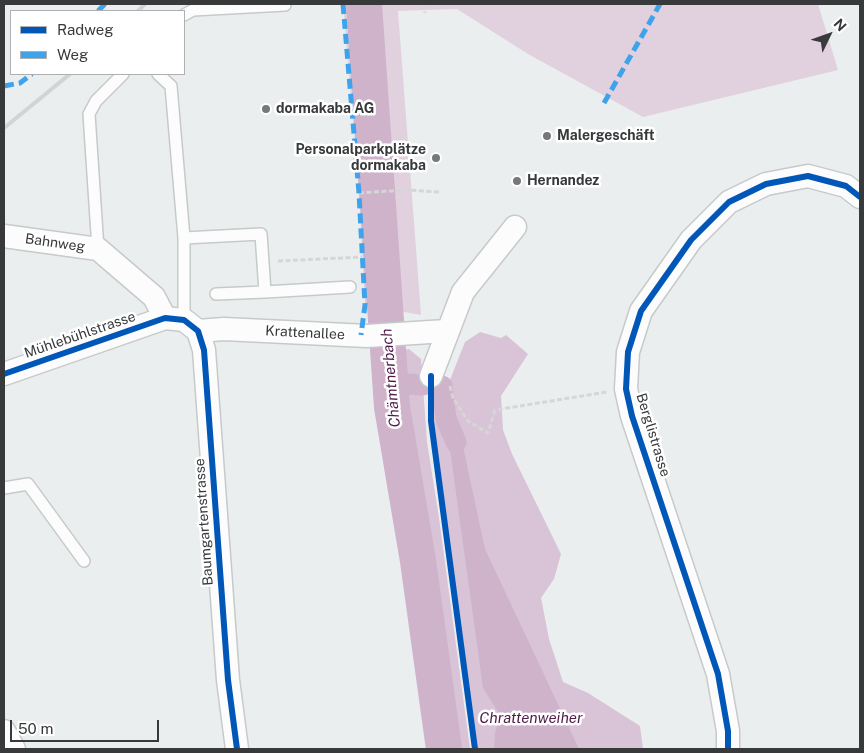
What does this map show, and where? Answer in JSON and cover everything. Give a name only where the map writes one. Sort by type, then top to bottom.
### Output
[{"type":"street","name":"Berglistrasse","points":[[728,749],[728,731],[718,674],[632,416],[626,389],[628,352],[641,311],[691,240],[729,202],[766,184],[808,176],[846,186],[860,197]]},
{"type":"street","points":[[440,378],[446,331],[463,292],[515,227]]},
{"type":"street","name":"Bahnweg","points":[[4,236],[98,249],[182,323]]},
{"type":"street","name":"Krattenallee","points":[[182,323],[224,328],[368,336],[446,331]]},
{"type":"street","name":"Mühlebühlstrasse","points":[[4,374],[182,323]]},
{"type":"street","name":"Baumgartenstrasse","points":[[182,323],[204,350],[228,680],[237,749]]},
{"type":"street","points":[[4,731],[14,749]]},
{"type":"lane","points":[[185,14],[193,10],[285,5]]},
{"type":"lane","points":[[98,249],[89,114],[96,101],[122,75]]},
{"type":"lane","points":[[159,75],[171,86],[184,238],[182,323]]},
{"type":"lane","points":[[184,238],[261,234],[265,292]]},
{"type":"lane","points":[[216,294],[350,287]]},
{"type":"lane","points":[[4,488],[28,484],[84,561]]},
{"type":"path","points":[[424,4],[425,13]]},
{"type":"path","points":[[359,193],[407,190],[439,192]]},
{"type":"path","points":[[263,261],[362,257]]},
{"type":"path","points":[[440,378],[458,409],[468,421],[488,433],[495,410],[591,394]]},
{"type":"shaded area","points":[[343,4],[818,4],[838,70],[643,117],[528,54],[457,9],[398,11],[421,315],[365,305],[359,193]]},
{"type":"shaded area","points":[[480,332],[501,338],[506,335],[528,354],[501,396],[503,430],[512,454],[561,554],[554,579],[541,598],[549,639],[563,682],[588,693],[640,726],[643,749],[475,749],[431,421],[430,384],[431,376],[450,380],[465,342]]},
{"type":"shaded area","points":[[409,349],[421,359],[427,442],[470,749],[444,749],[418,561],[392,407],[389,352]]},
{"type":"water","name":"Chrattenweiher","points":[[449,442],[462,442],[485,549],[579,749],[494,749],[495,733],[500,715],[483,688]]},
{"type":"waterway","name":"Chämtnerbach","points":[[364,4],[392,407],[418,561],[444,749]]},
{"type":"waterway","points":[[391,383],[423,385]]},
{"type":"waterway","points":[[436,385],[442,386],[446,419],[456,442]]},
{"type":"railway","points":[[139,10],[145,4]]},
{"type":"railway","points":[[4,128],[69,75]]},
{"type":"marked path","points":[[99,10],[105,4]]},
{"type":"marked path","points":[[343,4],[359,193],[365,305],[361,335]]},
{"type":"marked path","points":[[604,103],[660,4]]},
{"type":"marked path","points":[[4,86],[20,83],[31,75]]},
{"type":"cycle path","points":[[728,749],[728,731],[718,674],[632,416],[626,389],[628,352],[641,311],[691,240],[729,202],[766,184],[808,176],[846,186],[860,197]]},
{"type":"cycle path","points":[[4,374],[165,318],[184,320],[198,331],[204,350],[228,680],[237,749]]},
{"type":"cycle path","points":[[431,376],[431,421],[475,749]]},
{"type":"place","name":"dormakaba AG","points":[[266,109]]},
{"type":"place","name":"Malergeschäft","points":[[547,136]]},
{"type":"place","name":"Personalparkplätze dormakaba","points":[[436,158]]},
{"type":"place","name":"Hernandez","points":[[517,181]]}]
